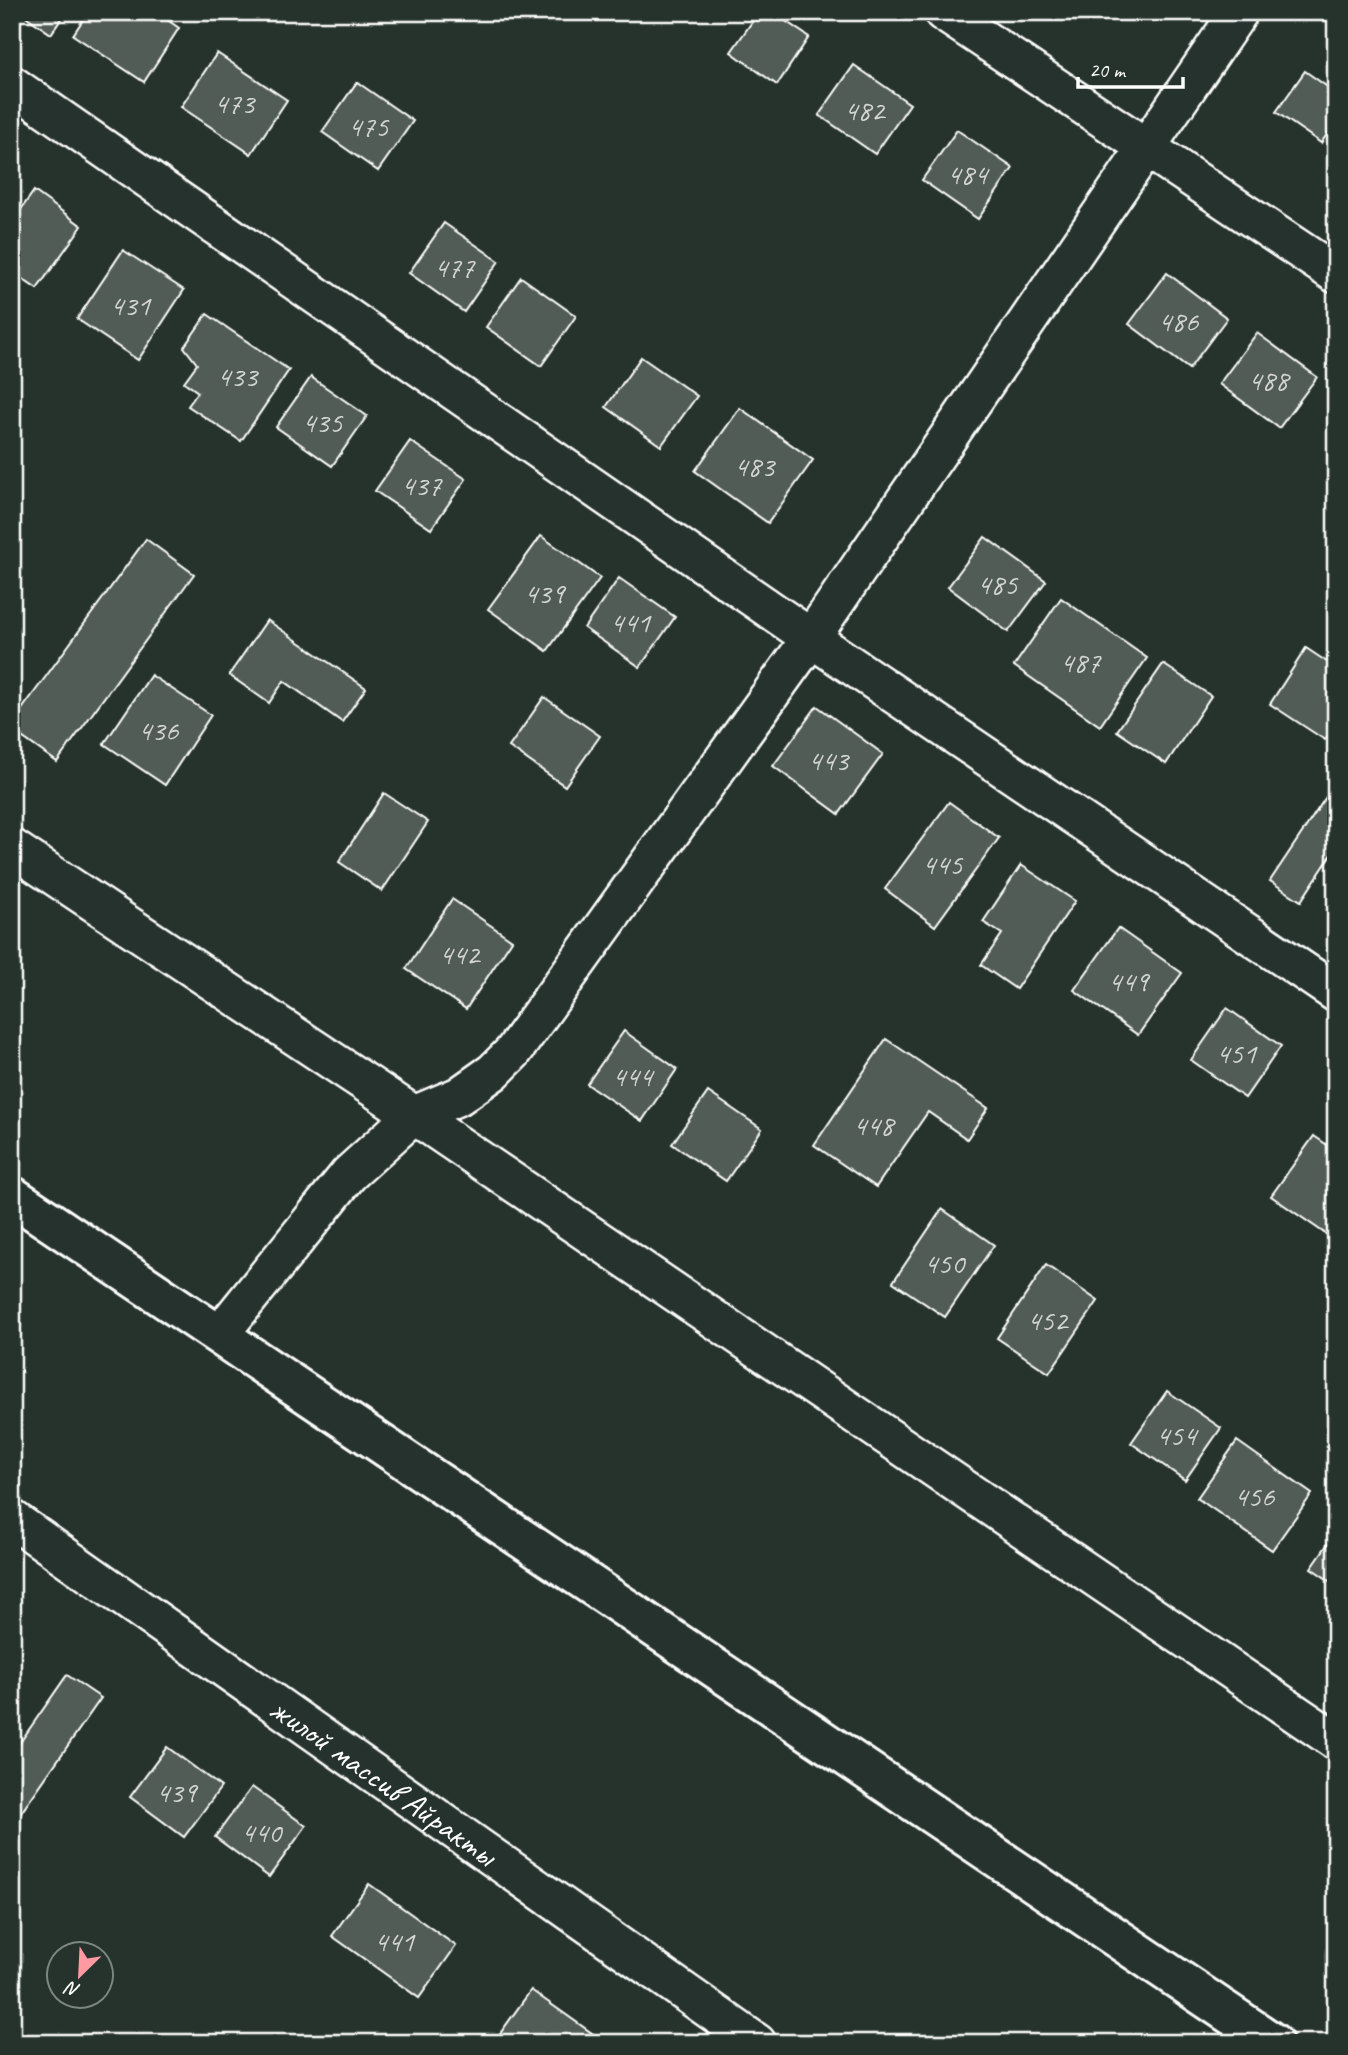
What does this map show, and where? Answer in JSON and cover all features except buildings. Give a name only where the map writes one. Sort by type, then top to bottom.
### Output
[{"type":"main road","points":[[12,1196],[1273,2043]]},
{"type":"street","points":[[943,12],[1336,274]]},
{"type":"street","points":[[219,1335],[349,1174],[414,1115],[459,1096],[493,1072],[513,1052],[811,638],[1239,12]]},
{"type":"street","points":[[12,85],[811,638],[1336,993]]},
{"type":"street","points":[[12,848],[414,1115],[1336,1741]]},
{"type":"street","name":"жилой массив Айракты","points":[[12,1519],[757,2043]]}]
